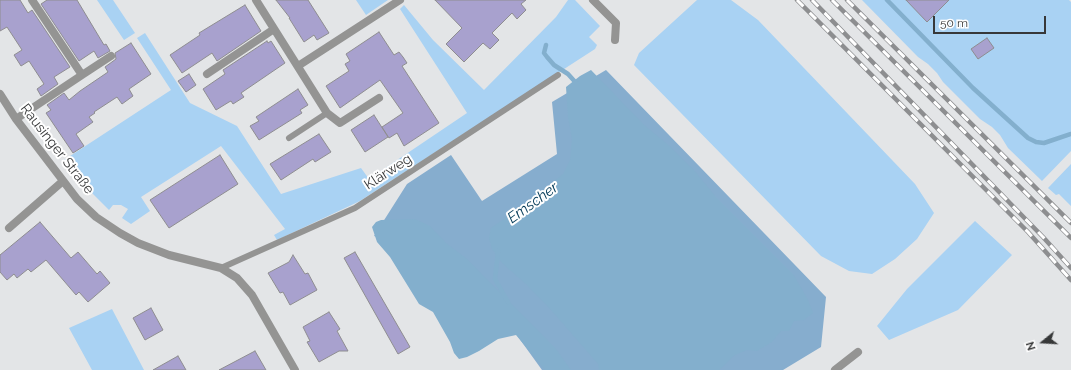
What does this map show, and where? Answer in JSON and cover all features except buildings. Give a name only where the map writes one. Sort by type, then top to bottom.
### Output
[{"type":"street","points":[[32,0],[82,75]]},
{"type":"street","points":[[256,0],[327,113],[340,123],[379,98]]},
{"type":"street","points":[[298,66],[400,0]]},
{"type":"street","points":[[593,0],[616,23],[615,40]]},
{"type":"street","points":[[207,74],[274,29]]},
{"type":"street","points":[[16,118],[111,56]]},
{"type":"street","name":"Rausinger Straße","points":[[0,94],[16,118],[77,199],[96,217],[138,243],[169,255],[221,268],[237,278],[252,295],[295,370]]},
{"type":"street","points":[[9,228],[63,181]]},
{"type":"street","points":[[835,370],[858,352]]},
{"type":"lane","name":"Klärweg","points":[[221,268],[355,208],[558,75]]},
{"type":"lane","points":[[289,138],[327,113]]},
{"type":"shaded area","points":[[97,0],[113,0],[135,33],[124,40]]},
{"type":"shaded area","points":[[356,0],[388,0],[366,15]]},
{"type":"shaded area","points":[[568,0],[575,0],[600,26],[589,37],[597,45],[595,49],[360,201],[277,240],[274,235],[285,229],[221,146],[141,197],[150,211],[131,224],[122,218],[128,209],[121,205],[113,205],[109,210],[82,183],[64,160],[171,90],[137,38],[145,33],[190,103],[237,126],[281,194],[361,168],[369,179],[467,113],[400,9],[404,5],[433,40],[484,90],[556,17]]},
{"type":"shaded area","points":[[697,0],[731,0],[758,20],[915,184],[934,213],[917,239],[895,259],[872,274],[849,271],[821,256],[634,65],[639,53]]},
{"type":"shaded area","points":[[862,0],[1069,0],[1071,2],[1071,151],[1042,181],[1008,148],[1000,135],[992,127],[980,119],[943,82],[937,73],[918,57]]},
{"type":"shaded area","points":[[606,70],[826,297],[821,347],[783,370],[542,370],[464,262],[374,236],[407,184],[451,155],[482,201],[557,154],[552,102]]},
{"type":"shaded area","points":[[1071,164],[1071,206],[1059,194],[1056,195],[1048,188]]},
{"type":"shaded area","points":[[975,221],[1012,255],[958,310],[889,340],[877,326],[907,289]]},
{"type":"shaded area","points":[[112,309],[144,370],[92,370],[69,328]]},
{"type":"water","points":[[591,70],[644,125],[666,143],[694,170],[715,196],[793,274],[807,298],[813,313],[804,320],[794,321],[789,331],[781,331],[772,342],[757,351],[747,350],[735,355],[719,370],[599,370],[598,364],[552,311],[526,284],[502,263],[492,249],[489,238],[491,228],[527,203],[563,174],[570,160],[572,139],[568,117],[566,87],[580,76]]},
{"type":"water","points":[[415,219],[430,226],[446,243],[467,259],[556,349],[571,370],[545,370],[516,335],[498,339],[479,351],[459,359],[454,353],[450,342],[433,312],[419,304],[390,257],[377,242],[372,227],[376,222],[381,220]]},
{"type":"waterway","points":[[887,0],[973,88],[1028,138],[1036,142],[1044,143],[1071,134]]},
{"type":"waterway","name":"Emscher","points":[[546,45],[544,53],[547,57],[554,65],[568,74],[577,84]]},
{"type":"waterway","name":"Emscher","points":[[498,251],[495,279],[508,302]]},
{"type":"railway","points":[[797,0],[1028,232],[1071,280]]},
{"type":"railway","points":[[812,0],[1043,237],[1071,268]]},
{"type":"railway","points":[[832,0],[1071,238]]},
{"type":"railway","points":[[847,0],[1071,223]]}]
